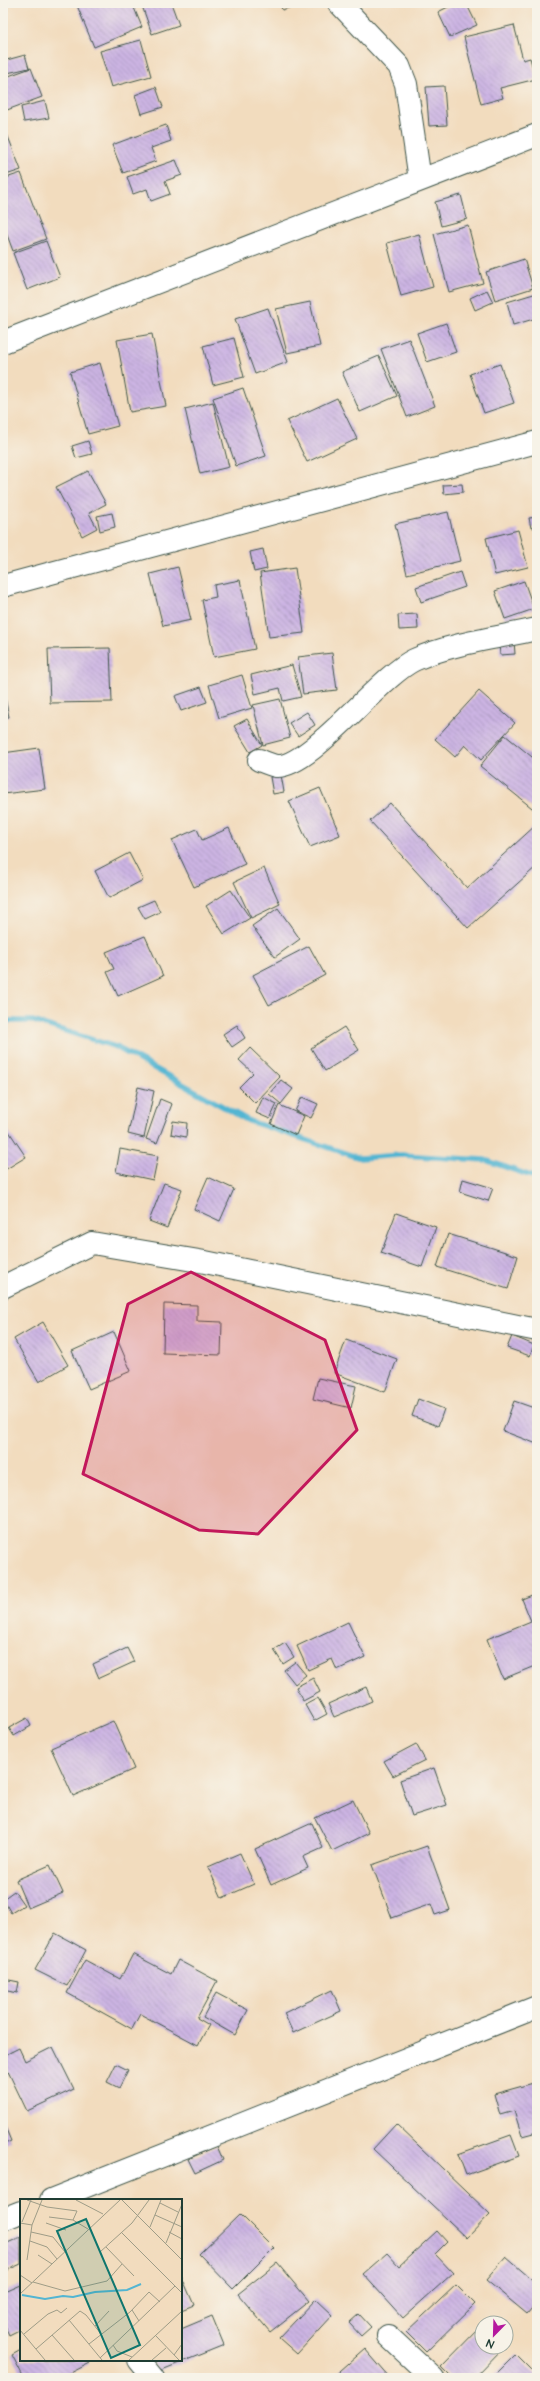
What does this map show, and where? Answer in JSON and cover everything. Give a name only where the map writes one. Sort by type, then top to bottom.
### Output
[{"type":"street","points":[[339,3],[399,66],[406,84],[420,180]]},
{"type":"street","points":[[3,342],[537,135]]},
{"type":"street","points":[[3,586],[537,442]]},
{"type":"street","points":[[259,760],[277,766],[294,761],[328,737],[365,700],[413,661],[449,648],[537,629]]},
{"type":"street","points":[[3,1287],[92,1243],[212,1263],[537,1330]]},
{"type":"street","points":[[54,2199],[537,2006]]},
{"type":"street","points":[[3,2219],[20,2212]]},
{"type":"street","points":[[388,2336],[433,2378]]},
{"type":"street","points":[[140,2361],[154,2378]]},
{"type":"highlighted area","points":[[191,1272],[325,1340],[357,1430],[258,1534],[199,1530],[83,1474],[128,1304]]},
{"type":"building","points":[[76,3],[132,3],[142,27],[94,47]]},
{"type":"building","points":[[141,3],[171,3],[179,25],[152,34]]},
{"type":"building","points":[[280,3],[297,3],[298,5],[282,10]]},
{"type":"building","points":[[456,3],[466,3],[477,25],[450,37],[438,12]]},
{"type":"building","points":[[514,25],[523,60],[530,58],[536,79],[500,88],[503,98],[481,104],[464,37]]},
{"type":"building","points":[[141,40],[151,76],[111,87],[100,51]]},
{"type":"building","points":[[25,55],[29,68],[3,74],[3,61]]},
{"type":"building","points":[[31,68],[42,97],[7,110],[3,100],[3,78]]},
{"type":"building","points":[[444,86],[447,125],[429,126],[426,87]]},
{"type":"building","points":[[156,87],[163,107],[141,114],[135,95]]},
{"type":"building","points":[[45,101],[49,118],[24,122],[21,107]]},
{"type":"building","points":[[166,125],[171,141],[151,148],[156,161],[123,173],[112,145]]},
{"type":"building","points":[[7,134],[21,170],[3,176],[3,135]]},
{"type":"building","points":[[176,160],[182,175],[165,181],[170,194],[151,201],[147,189],[133,194],[127,177]]},
{"type":"building","points":[[21,173],[46,239],[13,251],[3,224],[3,179]]},
{"type":"building","points":[[461,195],[467,219],[441,226],[435,202]]},
{"type":"building","points":[[468,225],[483,283],[449,292],[434,234]]},
{"type":"building","points":[[419,234],[433,287],[401,296],[387,243]]},
{"type":"building","points":[[46,241],[60,277],[27,290],[13,253]]},
{"type":"building","points":[[524,259],[533,288],[495,300],[486,272]]},
{"type":"building","points":[[487,290],[493,302],[475,310],[470,298]]},
{"type":"building","points":[[537,293],[537,318],[513,325],[507,302]]},
{"type":"building","points":[[310,302],[320,346],[287,353],[276,309]]},
{"type":"building","points":[[268,308],[288,362],[255,374],[235,319]]},
{"type":"building","points":[[446,323],[456,352],[427,362],[417,333]]},
{"type":"building","points":[[152,334],[166,406],[130,412],[117,340]]},
{"type":"building","points":[[234,338],[244,377],[213,385],[203,346]]},
{"type":"building","points":[[409,339],[435,406],[407,417],[381,349]]},
{"type":"building","points":[[379,356],[397,396],[360,412],[342,372]]},
{"type":"building","points":[[100,363],[118,426],[88,434],[70,372]]},
{"type":"building","points":[[500,364],[514,403],[484,413],[470,374]]},
{"type":"building","points":[[243,388],[266,456],[236,466],[213,398]]},
{"type":"building","points":[[337,398],[357,439],[307,462],[287,421]]},
{"type":"building","points":[[213,402],[229,467],[200,474],[185,409]]},
{"type":"building","points":[[88,441],[92,454],[76,458],[72,446]]},
{"type":"building","points":[[88,471],[106,504],[89,513],[97,528],[82,536],[56,487]]},
{"type":"building","points":[[462,484],[463,492],[444,494],[443,485]]},
{"type":"building","points":[[448,512],[460,561],[407,574],[395,524]]},
{"type":"building","points":[[112,513],[115,527],[100,531],[97,516]]},
{"type":"building","points":[[537,517],[537,527],[531,528],[529,518]]},
{"type":"building","points":[[518,530],[528,567],[495,575],[486,538]]},
{"type":"building","points":[[263,549],[267,569],[254,572],[250,552]]},
{"type":"building","points":[[178,567],[191,620],[163,626],[150,574]]},
{"type":"building","points":[[295,568],[304,633],[269,637],[260,573]]},
{"type":"building","points":[[460,572],[465,587],[421,602],[416,587]]},
{"type":"building","points":[[240,580],[255,649],[214,657],[202,600],[216,597],[214,585]]},
{"type":"building","points":[[524,581],[534,609],[505,619],[495,591]]},
{"type":"building","points":[[417,614],[418,629],[399,630],[398,615]]},
{"type":"building","points":[[514,641],[515,654],[500,655],[499,642]]},
{"type":"building","points":[[110,648],[112,702],[50,703],[48,649]]},
{"type":"building","points":[[332,653],[337,690],[303,694],[298,657]]},
{"type":"building","points":[[292,665],[301,697],[283,701],[280,688],[255,694],[251,675]]},
{"type":"building","points":[[242,675],[252,708],[219,718],[209,685]]},
{"type":"building","points":[[201,687],[207,702],[181,711],[175,696]]},
{"type":"building","points":[[3,688],[9,717],[3,718]]},
{"type":"building","points":[[479,691],[515,723],[481,760],[465,745],[455,757],[435,739]]},
{"type":"building","points":[[280,699],[290,738],[263,745],[253,705]]},
{"type":"building","points":[[307,712],[315,725],[298,736],[289,723]]},
{"type":"building","points":[[247,719],[262,745],[250,752],[234,726]]},
{"type":"building","points":[[505,735],[537,761],[537,812],[480,766]]},
{"type":"building","points":[[39,748],[45,789],[3,794],[3,753]]},
{"type":"building","points":[[281,775],[284,792],[273,794],[270,777]]},
{"type":"building","points":[[320,788],[340,835],[310,847],[289,801]]},
{"type":"building","points":[[390,803],[467,888],[537,824],[537,866],[468,928],[370,821]]},
{"type":"building","points":[[229,828],[245,864],[194,887],[172,840],[197,829],[202,840]]},
{"type":"building","points":[[129,853],[143,880],[109,898],[95,871]]},
{"type":"building","points":[[264,868],[280,904],[251,918],[234,882]]},
{"type":"building","points":[[231,890],[250,918],[224,934],[206,906]]},
{"type":"building","points":[[154,900],[160,912],[145,919],[138,907]]},
{"type":"building","points":[[278,908],[300,939],[275,957],[252,926]]},
{"type":"building","points":[[145,936],[163,976],[118,996],[107,972],[114,969],[106,952]]},
{"type":"building","points":[[309,946],[325,975],[269,1005],[253,975]]},
{"type":"building","points":[[237,1025],[245,1038],[232,1047],[223,1034]]},
{"type":"building","points":[[344,1027],[359,1050],[325,1071],[311,1048]]},
{"type":"building","points":[[250,1048],[280,1077],[255,1103],[239,1087],[253,1073],[239,1060]]},
{"type":"building","points":[[281,1080],[293,1089],[281,1104],[269,1094]]},
{"type":"building","points":[[138,1087],[154,1091],[144,1138],[128,1134]]},
{"type":"building","points":[[263,1097],[277,1104],[270,1119],[256,1113]]},
{"type":"building","points":[[302,1097],[318,1104],[311,1118],[295,1111]]},
{"type":"building","points":[[160,1099],[172,1104],[157,1143],[146,1139]]},
{"type":"building","points":[[279,1105],[304,1116],[296,1135],[271,1124]]},
{"type":"building","points":[[173,1121],[187,1123],[186,1137],[171,1134]]},
{"type":"building","points":[[8,1130],[26,1157],[3,1171],[3,1134]]},
{"type":"building","points":[[120,1149],[158,1156],[153,1180],[116,1172]]},
{"type":"building","points":[[208,1177],[234,1189],[220,1221],[194,1209]]},
{"type":"building","points":[[463,1179],[493,1188],[488,1201],[460,1192]]},
{"type":"building","points":[[164,1183],[182,1189],[167,1228],[149,1221]]},
{"type":"building","points":[[396,1213],[436,1227],[422,1267],[381,1253]]},
{"type":"building","points":[[448,1234],[518,1256],[508,1289],[437,1267]]},
{"type":"building","points":[[164,1304],[197,1305],[197,1321],[222,1322],[221,1355],[163,1353]]},
{"type":"building","points":[[43,1322],[68,1365],[39,1382],[14,1339]]},
{"type":"building","points":[[114,1332],[131,1371],[89,1389],[72,1351]]},
{"type":"building","points":[[512,1336],[534,1345],[530,1356],[507,1348]]},
{"type":"building","points":[[346,1340],[397,1359],[385,1392],[334,1373]]},
{"type":"building","points":[[318,1378],[356,1386],[351,1408],[313,1399]]},
{"type":"building","points":[[418,1399],[444,1409],[438,1426],[412,1416]]},
{"type":"building","points":[[514,1401],[537,1409],[537,1444],[503,1431]]},
{"type":"building","points":[[537,1593],[537,1665],[503,1679],[487,1639],[531,1621],[522,1599]]},
{"type":"building","points":[[348,1622],[365,1657],[337,1670],[332,1659],[308,1670],[297,1646]]},
{"type":"building","points":[[285,1643],[294,1657],[283,1664],[274,1650]]},
{"type":"building","points":[[127,1648],[134,1662],[99,1678],[93,1664]]},
{"type":"building","points":[[295,1662],[306,1675],[295,1684],[284,1670]]},
{"type":"building","points":[[313,1678],[320,1692],[303,1701],[296,1687]]},
{"type":"building","points":[[366,1687],[372,1701],[334,1717],[328,1704]]},
{"type":"building","points":[[318,1698],[327,1714],[314,1721],[305,1705]]},
{"type":"building","points":[[27,1718],[31,1726],[14,1736],[9,1728]]},
{"type":"building","points":[[113,1721],[134,1769],[73,1796],[51,1748]]},
{"type":"building","points":[[416,1744],[425,1760],[393,1776],[384,1761]]},
{"type":"building","points":[[434,1768],[447,1805],[412,1816],[400,1780]]},
{"type":"building","points":[[353,1800],[369,1833],[332,1851],[315,1818]]},
{"type":"building","points":[[312,1823],[323,1848],[303,1857],[308,1868],[271,1885],[255,1849]]},
{"type":"building","points":[[427,1846],[450,1910],[435,1915],[431,1904],[392,1918],[372,1865]]},
{"type":"building","points":[[240,1853],[254,1884],[222,1898],[208,1867]]},
{"type":"building","points":[[50,1865],[63,1893],[28,1908],[16,1880]]},
{"type":"building","points":[[14,1891],[24,1905],[11,1913],[3,1899]]},
{"type":"building","points":[[55,1933],[86,1950],[67,1986],[35,1970]]},
{"type":"building","points":[[133,1954],[171,1974],[178,1960],[217,1981],[197,2018],[209,2025],[198,2045],[140,2014],[132,2029],[67,1993],[85,1960],[120,1979]]},
{"type":"building","points":[[4,1979],[19,1982],[17,1993],[3,1990]]},
{"type":"building","points":[[332,1990],[341,2011],[293,2033],[284,2013]]},
{"type":"building","points":[[216,1993],[248,2010],[235,2035],[203,2017]]},
{"type":"building","points":[[53,2047],[74,2089],[27,2111],[3,2061],[3,2056],[19,2048],[25,2061]]},
{"type":"building","points":[[116,2064],[128,2070],[119,2088],[107,2082]]},
{"type":"building","points":[[537,2082],[537,2132],[522,2136],[514,2111],[500,2115],[494,2094]]},
{"type":"building","points":[[3,2122],[11,2141],[3,2145]]},
{"type":"building","points":[[396,2124],[490,2214],[467,2238],[373,2149]]},
{"type":"building","points":[[511,2135],[519,2156],[466,2175],[458,2154]]},
{"type":"building","points":[[217,2146],[223,2160],[195,2173],[188,2159]]},
{"type":"building","points":[[240,2214],[274,2248],[233,2289],[199,2254]]},
{"type":"building","points":[[437,2231],[447,2242],[435,2254],[453,2273],[403,2318],[363,2274],[387,2253],[399,2266]]},
{"type":"building","points":[[20,2237],[20,2264],[3,2272],[3,2245]]},
{"type":"building","points":[[506,2257],[537,2284],[537,2302],[527,2314],[486,2280]]},
{"type":"building","points":[[277,2263],[309,2301],[270,2332],[238,2294]]},
{"type":"building","points":[[182,2277],[194,2305],[182,2310]]},
{"type":"building","points":[[20,2285],[20,2330],[9,2335],[3,2322],[3,2293]]},
{"type":"building","points":[[456,2285],[475,2304],[426,2352],[406,2332]]},
{"type":"building","points":[[316,2299],[333,2315],[297,2354],[279,2338]]},
{"type":"building","points":[[359,2314],[371,2327],[361,2336],[349,2323]]},
{"type":"building","points":[[212,2316],[224,2345],[157,2372],[152,2361],[182,2361],[182,2329]]},
{"type":"building","points":[[474,2333],[474,2355],[496,2355],[474,2378],[452,2378],[441,2367]]},
{"type":"building","points":[[365,2349],[390,2378],[332,2378]]},
{"type":"building","points":[[20,2351],[20,2361],[89,2361],[90,2363],[61,2378],[24,2378],[12,2355]]},
{"type":"building","points":[[516,2354],[537,2375],[537,2378],[492,2378]]},
{"type":"waterway","points":[[3,1021],[33,1021],[116,1047],[249,1121],[360,1158],[401,1155],[485,1160],[537,1178]]}]
